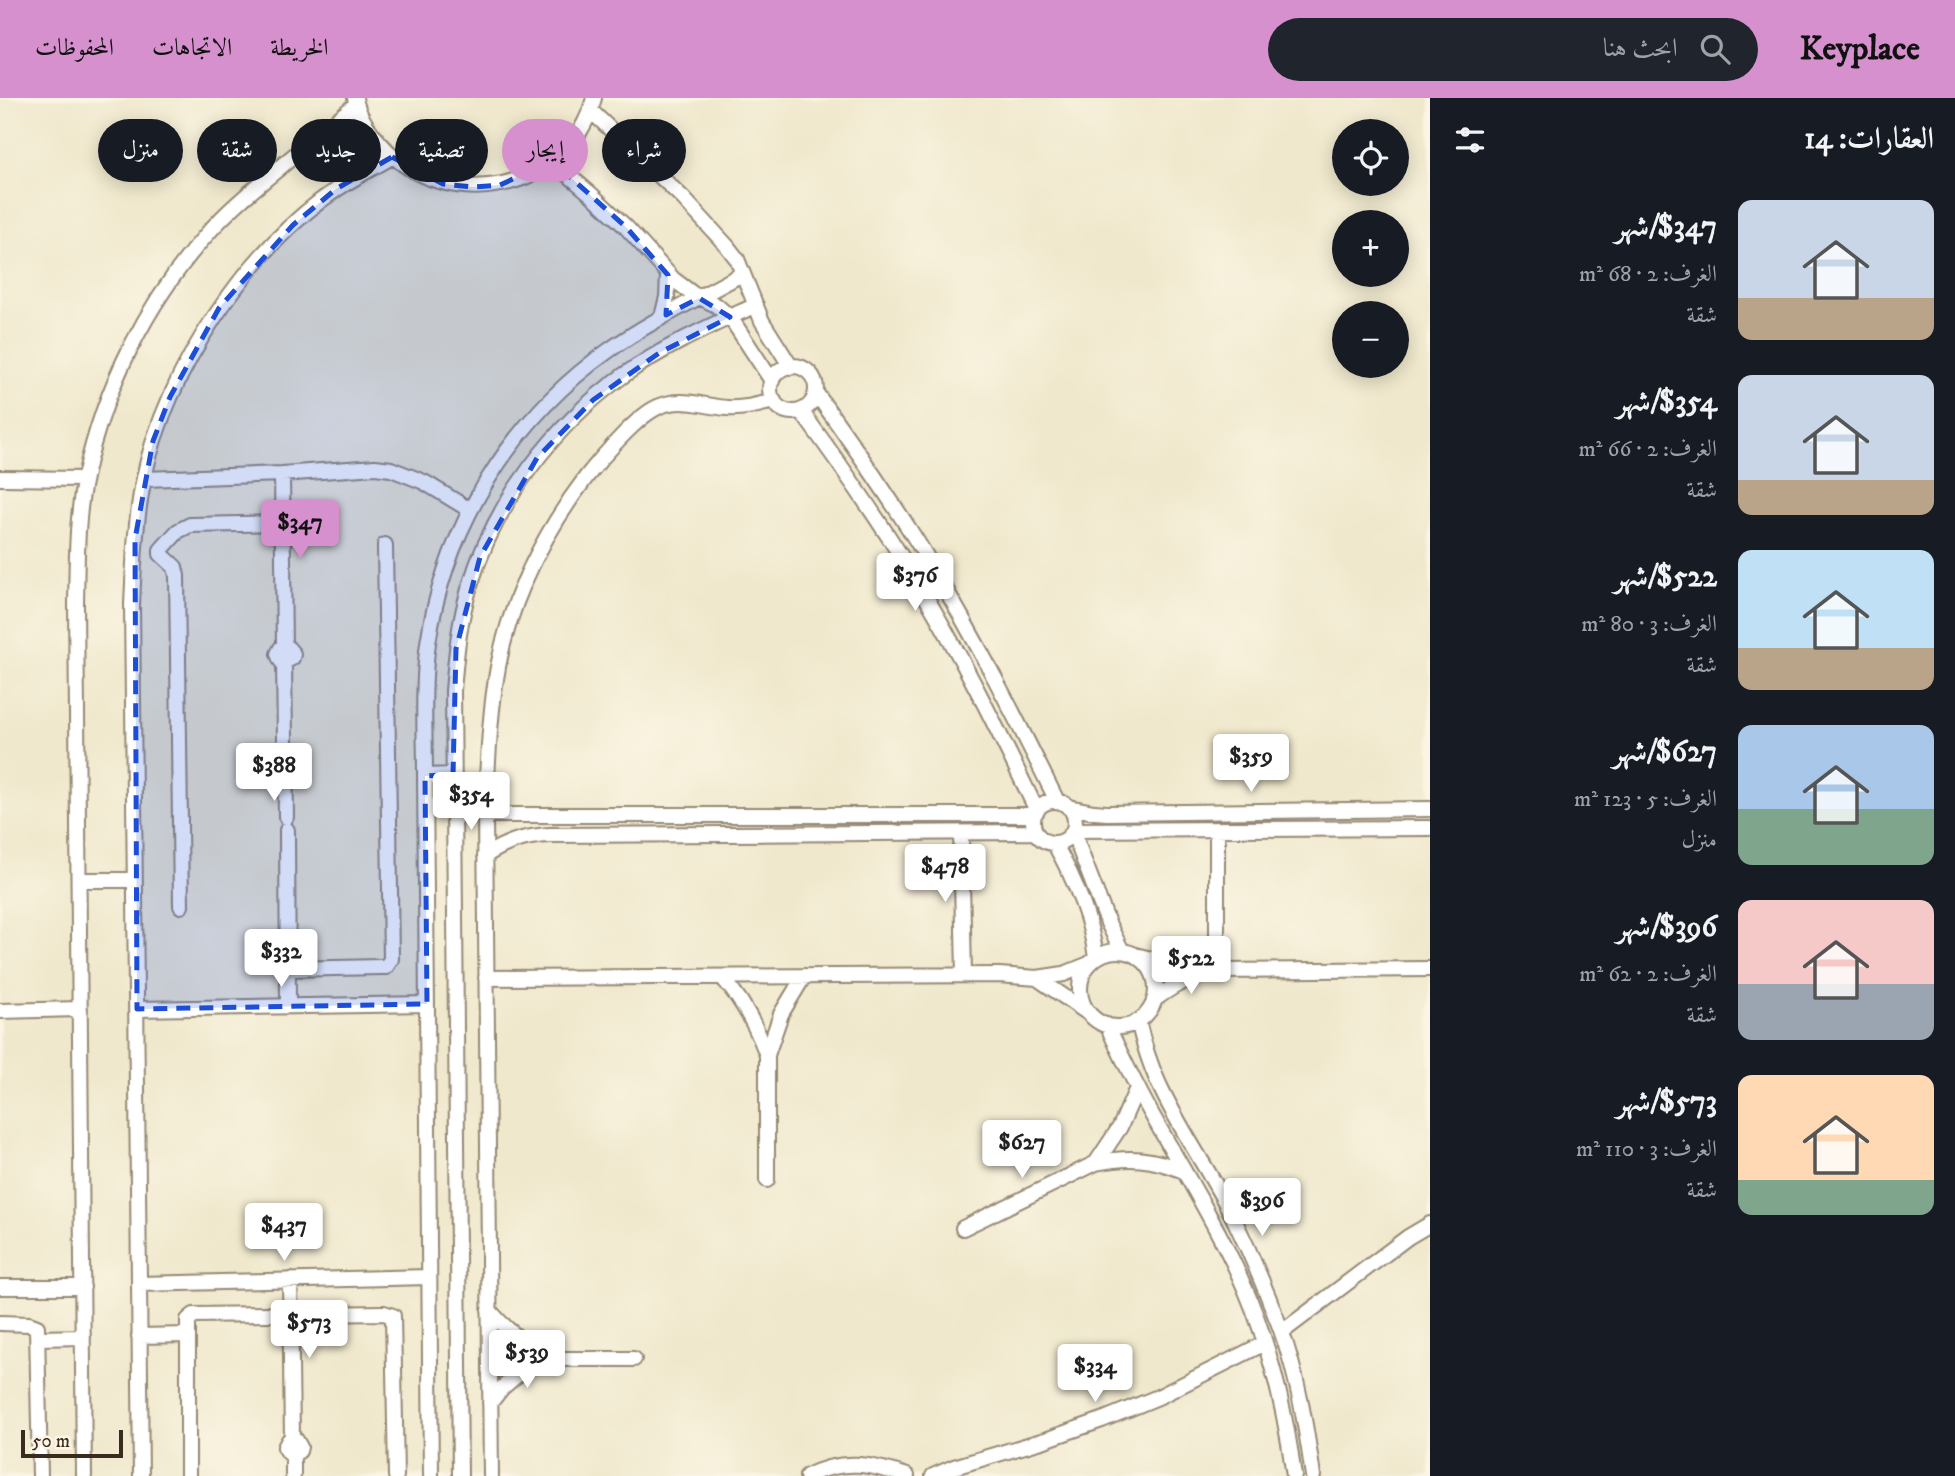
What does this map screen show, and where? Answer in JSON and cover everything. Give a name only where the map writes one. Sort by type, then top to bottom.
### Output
[{"type":"street","points":[[84,1476],[77,538],[85,479],[97,430],[116,378],[160,295],[183,262],[236,204],[355,101],[371,133],[392,157],[416,173],[443,184],[472,187],[509,182]]},
{"type":"street","points":[[592,104],[683,198],[737,259],[766,327],[791,367]]},
{"type":"street","points":[[141,1476],[132,605],[135,539],[144,479],[153,441],[170,397],[219,308],[254,264],[293,225],[336,190],[392,157]]},
{"type":"street","points":[[577,182],[626,227],[668,275],[730,317],[772,381]]},
{"type":"street","points":[[431,1476],[425,692],[428,645],[434,611],[443,577],[470,510],[489,475],[542,408],[573,378],[607,351],[662,317],[742,274]]},
{"type":"street","points":[[662,317],[667,297],[668,275]]},
{"type":"street","points":[[460,1476],[453,691],[456,649],[462,618],[480,557],[514,492],[537,458],[564,428],[625,374],[659,353],[756,305]]},
{"type":"street","points":[[791,367],[800,367],[807,371],[816,384],[814,400],[802,411],[781,409],[774,401],[771,391],[772,381],[777,374],[791,367]]},
{"type":"street","points":[[816,393],[863,459],[929,562],[1062,804],[1075,818],[1073,831],[1108,923],[1128,953],[1144,961],[1155,979],[1156,990],[1151,1008],[1138,1021],[1117,1027],[1100,1021],[1037,978]]},
{"type":"street","points":[[491,1476],[485,815],[498,666],[513,610],[535,557],[564,507],[599,461],[640,420],[653,409],[670,402],[687,401],[727,408],[751,407],[774,401]]},
{"type":"street","points":[[802,411],[920,587],[978,691],[1035,813]]},
{"type":"street","points":[[144,479],[282,474],[359,467],[391,469],[424,482],[470,510]]},
{"type":"street","points":[[282,474],[288,1006]]},
{"type":"street","points":[[0,478],[85,479]]},
{"type":"street","points":[[181,906],[177,576],[175,567],[161,554],[161,550],[178,531],[190,525],[282,523]]},
{"type":"street","points":[[288,969],[386,967],[391,958],[385,545]]},
{"type":"street","points":[[425,776],[453,775]]},
{"type":"street","points":[[1430,809],[1094,813],[1049,802],[1035,813],[1033,821],[1035,832],[1047,842],[1055,843],[1062,842],[1073,831],[1430,828]]},
{"type":"street","points":[[485,815],[1035,813]]},
{"type":"street","points":[[1217,831],[1217,971]]},
{"type":"street","points":[[485,856],[516,839],[541,835],[1035,832]]},
{"type":"street","points":[[961,833],[964,975]]},
{"type":"street","points":[[1055,843],[1069,870],[1093,938],[1093,961],[1083,974],[1081,998],[1086,1009],[1100,1021],[1215,1224],[1241,1278],[1278,1387],[1294,1476]]},
{"type":"street","points":[[79,880],[134,880]]},
{"type":"street","points":[[486,978],[964,975],[1037,978],[1064,974],[1104,954],[1128,953],[1175,965],[1217,971],[1430,969]]},
{"type":"street","points":[[1154,1000],[1183,981],[1217,971]]},
{"type":"street","points":[[767,1180],[767,1055],[781,1014],[804,976]]},
{"type":"street","points":[[722,977],[749,1013],[767,1055]]},
{"type":"street","points":[[137,1009],[427,1004]]},
{"type":"street","points":[[0,1011],[80,1009]]},
{"type":"street","points":[[1138,1021],[1157,1081],[1232,1216],[1258,1271],[1282,1332],[1296,1382],[1313,1476]]},
{"type":"street","points":[[1096,1163],[1120,1128],[1137,1088]]},
{"type":"street","points":[[963,1228],[1096,1163],[1118,1158],[1141,1158],[1184,1171]]},
{"type":"street","points":[[1282,1332],[1408,1237],[1430,1224]]},
{"type":"street","points":[[139,1284],[429,1277]]},
{"type":"street","points":[[290,1280],[293,1476]]},
{"type":"street","points":[[0,1287],[83,1287]]},
{"type":"street","points":[[489,1310],[517,1338],[550,1359]]},
{"type":"street","points":[[316,1314],[384,1313],[393,1317],[396,1476]]},
{"type":"street","points":[[188,1476],[188,1320],[194,1315],[272,1314]]},
{"type":"street","points":[[0,1323],[33,1324],[37,1327],[40,1476]]},
{"type":"street","points":[[139,1336],[187,1335]]},
{"type":"street","points":[[39,1338],[83,1337]]},
{"type":"street","points":[[933,1476],[1102,1420],[1158,1397],[1265,1343]]},
{"type":"street","points":[[490,1403],[516,1376],[550,1359],[634,1359]]},
{"type":"street","points":[[807,1476],[824,1468],[850,1464],[877,1466],[907,1476]]},
{"type":"highlighted area","points":[[392,157],[443,184],[472,187],[500,185],[552,161],[626,227],[668,275],[666,315],[699,298],[730,317],[659,353],[593,400],[537,458],[480,557],[456,649],[453,775],[425,776],[427,1004],[137,1009],[135,539],[153,441],[170,397],[219,308],[293,225],[336,189]]}]
